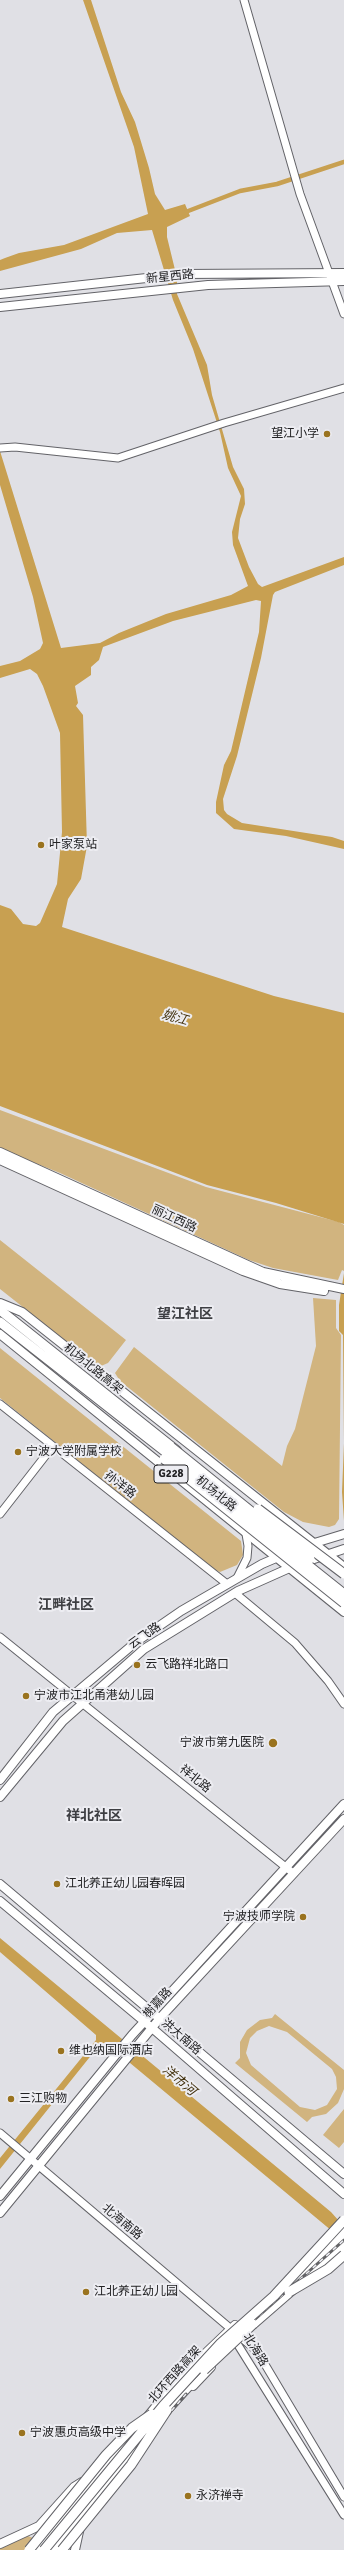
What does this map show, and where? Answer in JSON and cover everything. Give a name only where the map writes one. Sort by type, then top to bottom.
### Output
[{"type":"highway","name":"机场北路高架","points":[[0,1310],[167,1453]]},
{"type":"highway","name":"机场北路高架","points":[[0,1322],[167,1453]]},
{"type":"highway","points":[[167,1453],[200,1465],[344,1574]]},
{"type":"highway","points":[[167,1453],[344,1603]]},
{"type":"highway","name":"机场北路","points":[[167,1453],[344,1586]]},
{"type":"highway","name":"机场北路","points":[[167,1453],[344,1594]]},
{"type":"highway","points":[[274,2296],[344,2220]]},
{"type":"highway","name":"北环西路高架","points":[[44,2550],[221,2343],[340,2235]]},
{"type":"highway","name":"北环西路高架","points":[[52,2550],[165,2408],[215,2359],[289,2292],[344,2245]]},
{"type":"highway","points":[[289,2292],[328,2269],[344,2255]]},
{"type":"highway","points":[[69,2550],[105,2504],[165,2408]]},
{"type":"highway","points":[[28,2550],[106,2455],[132,2428],[165,2408]]},
{"type":"highway","points":[[62,2550],[120,2478]]},
{"type":"main road","name":"新星西路","points":[[0,294],[183,274],[344,273]]},
{"type":"main road","name":"新星西路","points":[[0,307],[208,285],[344,281]]},
{"type":"main road","name":"丽江西路","points":[[0,1152],[263,1272],[341,1291]]},
{"type":"main road","name":"丽江西路","points":[[0,1160],[242,1271],[280,1284],[341,1291]]},
{"type":"main road","name":"机场北路","points":[[0,1303],[22,1312],[344,1567]]},
{"type":"main road","name":"机场北路","points":[[0,1334],[344,1612]]},
{"type":"main road","name":"云飞路","points":[[0,1780],[53,1712],[136,1642],[181,1611],[237,1578],[276,1558],[314,1543],[342,1535]]},
{"type":"main road","name":"云飞路","points":[[0,1797],[63,1721],[144,1649],[235,1593],[290,1568],[344,1549]]},
{"type":"main road","name":"榭嘉路","points":[[0,2196],[29,2157],[144,2021],[344,1804]]},
{"type":"main road","name":"榭嘉路","points":[[0,2213],[160,2018],[344,1819]]},
{"type":"main road","name":"洪大南路","points":[[0,1884],[344,2174]]},
{"type":"main road","name":"洪大南路","points":[[0,1901],[144,2021],[344,2194]]},
{"type":"main road","points":[[38,2550],[98,2476],[192,2366],[230,2329],[340,2235],[344,2229]]},
{"type":"main road","points":[[58,2550],[166,2415],[216,2362],[344,2250]]},
{"type":"main road","points":[[0,2544],[39,2526],[74,2487],[98,2476]]},
{"type":"main road","points":[[75,2550],[81,2520]]},
{"type":"street","points":[[244,0],[300,194],[344,314]]},
{"type":"street","points":[[0,448],[15,447],[118,458],[224,423],[344,388]]},
{"type":"street","name":"孙洋路","points":[[0,1404],[227,1584]]},
{"type":"street","points":[[0,1509],[52,1445]]},
{"type":"street","points":[[0,1514],[52,1445]]},
{"type":"street","points":[[237,1578],[246,1558],[248,1546],[246,1534]]},
{"type":"street","points":[[235,1593],[295,1643],[328,1681],[344,1704]]},
{"type":"street","name":"祥北路","points":[[0,1637],[72,1696]]},
{"type":"street","name":"祥北路","points":[[0,1641],[82,1703],[293,1873]]},
{"type":"street","name":"北海南路","points":[[1,2134],[230,2329]]},
{"type":"street","name":"北海路","points":[[230,2329],[240,2341],[344,2515]]},
{"type":"street","name":"北海路","points":[[240,2341],[257,2351],[344,2497]]},
{"type":"shaded area","points":[[0,1110],[206,1187],[339,1222],[344,1225],[344,1271],[342,1270],[338,1280],[273,1268],[249,1260],[60,1173],[0,1149]]},
{"type":"shaded area","points":[[0,1240],[126,1340],[108,1363],[101,1366],[90,1360],[0,1289]]},
{"type":"shaded area","points":[[313,1298],[336,1300],[336,1328],[341,1335],[339,1519],[335,1525],[329,1527],[303,1522],[284,1512],[120,1381],[115,1373],[134,1347],[282,1466],[287,1446],[295,1429],[316,1346]]},
{"type":"shaded area","points":[[0,1348],[241,1541],[243,1555],[237,1565],[220,1572],[213,1569],[0,1398]]},
{"type":"shaded area","points":[[275,2014],[344,2070],[344,2089],[338,2103],[326,2114],[312,2117],[307,2122],[235,2063],[240,2058],[240,2042],[247,2030],[260,2020],[272,2018]],"holes":[[[269,2026],[287,2032],[332,2069],[336,2077],[337,2089],[327,2105],[315,2110],[300,2107],[251,2065],[246,2053],[250,2038],[257,2031]]]},
{"type":"shaded area","points":[[344,2109],[344,2142],[339,2148],[323,2135]]},
{"type":"shaded area","points":[[28,2536],[33,2538],[24,2550],[0,2550],[0,2548]]},
{"type":"water","name":"姚江","points":[[83,0],[91,0],[121,92],[135,122],[155,194],[165,210],[185,204],[190,216],[167,227],[167,237],[177,278],[177,294],[207,365],[212,395],[233,467],[244,489],[245,504],[240,519],[238,538],[249,567],[258,584],[262,587],[344,557],[344,565],[275,592],[273,595],[261,658],[237,756],[223,799],[224,810],[227,814],[242,823],[332,837],[344,841],[344,849],[286,836],[234,829],[216,813],[216,802],[224,765],[231,751],[259,632],[261,601],[256,600],[173,621],[103,647],[99,660],[91,667],[91,675],[75,686],[78,703],[76,706],[83,715],[87,846],[81,879],[68,899],[62,927],[274,996],[344,1013],[344,1224],[276,1203],[207,1185],[0,1106],[0,905],[11,909],[23,924],[36,926],[40,923],[57,884],[62,832],[60,733],[43,686],[37,674],[30,669],[0,678],[0,666],[20,661],[40,649],[43,643],[33,597],[0,485],[0,451],[61,648],[100,643],[119,633],[166,614],[231,595],[248,586],[233,545],[232,532],[241,496],[228,468],[220,432],[193,349],[173,300],[152,230],[117,233],[81,249],[0,271],[0,260],[5,258],[19,253],[64,245],[148,214],[134,147]]},
{"type":"water","points":[[344,1273],[344,1443],[343,1335],[339,1331],[339,1305]]},
{"type":"water","points":[[344,1443],[344,1521],[342,1492]]},
{"type":"water","points":[[0,1938],[331,2212],[339,2221],[344,2241],[106,2043],[102,2043],[89,2058],[0,2169],[0,2158],[96,2040],[96,2035],[0,1952]]},
{"type":"waterway","points":[[183,213],[240,191],[277,184],[344,162]]},
{"type":"railway","points":[[99,2486],[165,2408],[225,2346],[344,2240]]},
{"type":"railway","points":[[148,2438],[186,2394]]},
{"type":"place","name":"望江小学","points":[[327,434]]},
{"type":"place","name":"叶家泵站","points":[[41,845]]},
{"type":"place","name":"宁波大学附属学校","points":[[18,1452]]},
{"type":"place","name":"云飞路祥北路口","points":[[137,1665]]},
{"type":"place","name":"宁波市江北甬港幼儿园","points":[[26,1696]]},
{"type":"place","name":"宁波市第九医院","points":[[273,1743]]},
{"type":"place","name":"江北养正幼儿园春晖园","points":[[57,1884]]},
{"type":"place","name":"宁波技师学院","points":[[303,1917]]},
{"type":"place","name":"维也纳国际酒店","points":[[61,2051]]},
{"type":"place","name":"三江购物","points":[[11,2099]]},
{"type":"place","name":"江北养正幼儿园","points":[[86,2292]]},
{"type":"place","name":"宁波惠贞高级中学","points":[[22,2433]]},
{"type":"place","name":"永济禅寺","points":[[188,2496]]},
{"type":"district","name":"望江社区","points":[[185,1314]]},
{"type":"district","name":"江畔社区","points":[[66,1605]]},
{"type":"district","name":"祥北社区","points":[[94,1816]]},
{"type":"water label","name":"洋市河","points":[[179,2081]]}]
